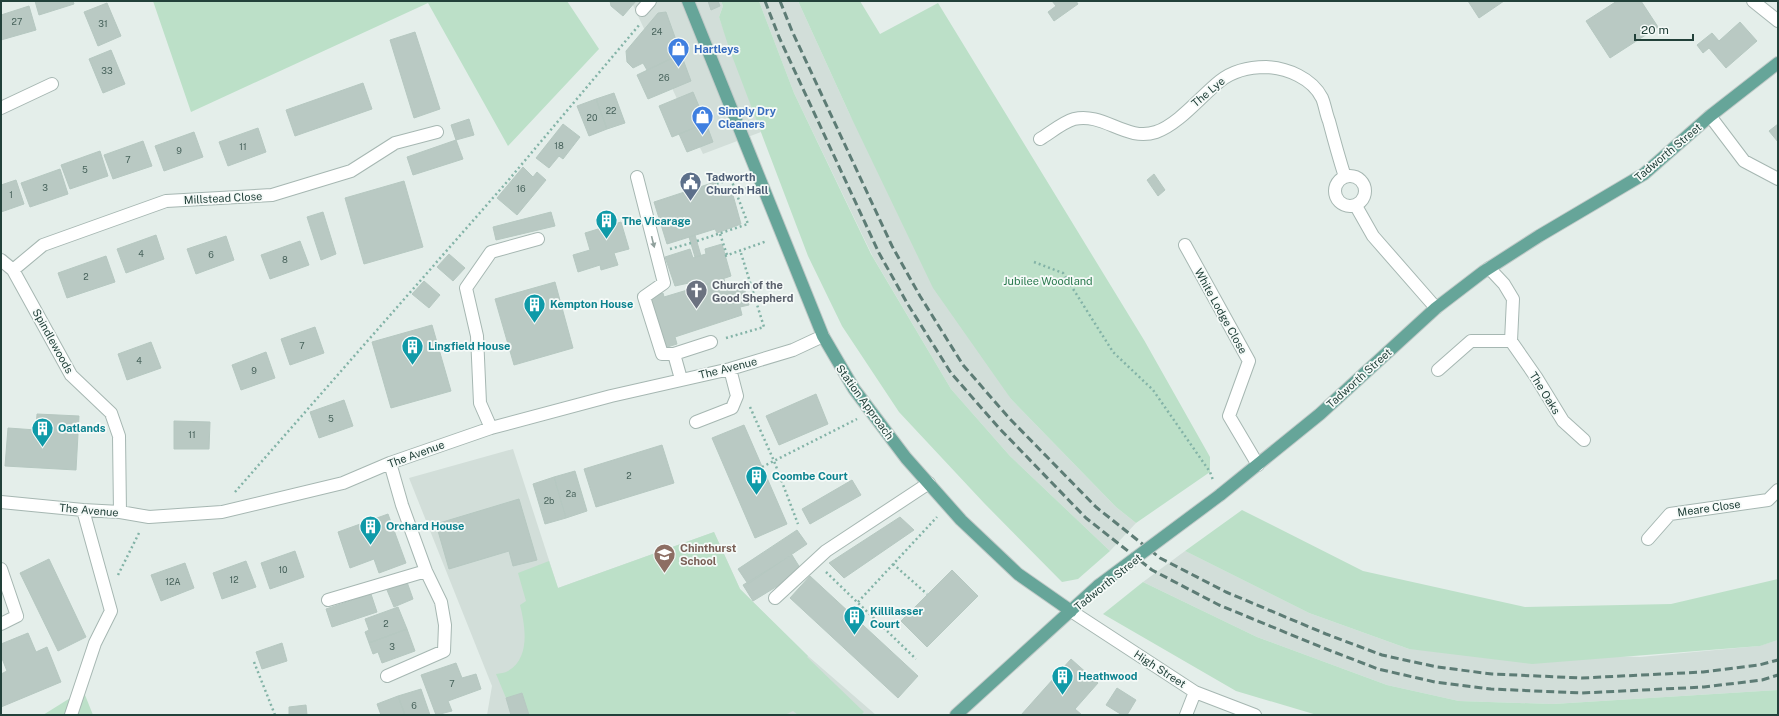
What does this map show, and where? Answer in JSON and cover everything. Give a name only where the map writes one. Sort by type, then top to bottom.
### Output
[{"type":"main road","name":"Station Approach","points":[[688,1],[823,336],[850,384],[906,458],[948,505],[1018,574],[1072,611]]},
{"type":"main road","name":"Tadworth Street","points":[[956,715],[1100,586],[1220,496],[1320,414],[1436,308],[1489,268],[1644,174],[1710,116],[1778,63]]},
{"type":"street","points":[[1753,1],[1778,21]]},
{"type":"street","name":"The Lye","points":[[1040,139],[1072,120],[1083,118],[1094,118],[1128,133],[1156,132],[1172,123],[1222,79],[1236,71],[1251,67],[1269,67],[1286,70],[1301,77],[1314,87],[1322,98],[1345,177]]},
{"type":"street","points":[[1,108],[52,84]]},
{"type":"street","points":[[1710,116],[1744,161],[1778,178]]},
{"type":"street","name":"Millstead Close","points":[[13,270],[43,245],[166,201],[280,194],[350,170],[395,143],[437,132]]},
{"type":"street","points":[[636,177],[664,283],[644,297],[662,354],[674,354],[711,342]]},
{"type":"street","points":[[1345,177],[1357,177],[1365,186],[1364,198],[1356,206],[1344,206],[1336,197],[1336,185],[1345,177]]},
{"type":"street","points":[[1356,206],[1373,236],[1436,308]]},
{"type":"street","points":[[491,428],[480,403],[477,336],[466,288],[491,252],[538,240]]},
{"type":"street","name":"White Lodge Close","points":[[1184,245],[1249,361],[1229,416],[1258,465]]},
{"type":"street","name":"Spindlewoods","points":[[1,260],[13,270],[71,375],[111,413],[119,436],[120,512]]},
{"type":"street","points":[[1438,370],[1471,341],[1511,341],[1512,299],[1504,284],[1489,268]]},
{"type":"street","name":"The Avenue","points":[[1,502],[120,512],[149,516],[222,512],[343,483],[390,463],[491,428],[611,396],[730,369],[793,350],[823,336]]},
{"type":"street","name":"The Oaks","points":[[1511,341],[1536,377],[1563,421],[1584,440]]},
{"type":"street","points":[[674,354],[681,379]]},
{"type":"street","points":[[696,422],[732,408],[737,396],[730,369]]},
{"type":"street","points":[[387,676],[444,651],[445,625],[441,602],[426,571],[402,505],[390,463]]},
{"type":"street","points":[[775,598],[826,551],[929,482]]},
{"type":"street","name":"Meare Close","points":[[1648,539],[1670,514],[1768,500],[1778,490]]},
{"type":"street","points":[[71,715],[95,643],[111,611],[83,510]]},
{"type":"street","points":[[1,569],[18,616],[1,624]]},
{"type":"street","points":[[328,600],[426,571]]},
{"type":"street","name":"High Street","points":[[1072,611],[1195,692],[1255,715]]},
{"type":"street","points":[[1186,715],[1195,692]]},
{"type":"path","points":[[222,512],[238,487],[278,444],[506,184],[646,10]]},
{"type":"path","points":[[697,241],[748,224],[732,179],[716,184]]},
{"type":"path","points":[[736,192],[745,188]]},
{"type":"path","points":[[720,234],[726,256],[752,247]]},
{"type":"path","points":[[656,252],[691,243]]},
{"type":"path","points":[[711,342],[764,326],[740,250]]},
{"type":"path","points":[[1034,262],[1063,273],[1113,352],[1154,390],[1210,472],[1220,496]]},
{"type":"path","points":[[737,396],[745,396],[774,461],[798,524]]},
{"type":"path","points":[[762,467],[872,412]]},
{"type":"path","points":[[858,602],[948,505]]},
{"type":"path","points":[[116,582],[134,542],[149,516]]},
{"type":"path","points":[[815,562],[916,659]]},
{"type":"path","points":[[893,564],[927,594]]},
{"type":"path","points":[[254,662],[274,715]]},
{"type":"shaded area","points":[[631,1],[721,1],[723,6],[719,17],[761,132],[703,154]]},
{"type":"shaded area","points":[[759,1],[798,1],[850,115],[1011,399],[1116,507],[1136,523],[1110,551],[1010,456],[951,389],[873,257],[794,93]]},
{"type":"shaded area","name":"Chinthurst School","points":[[513,449],[558,588],[714,532],[740,589],[808,656],[876,715],[487,715],[492,686],[409,478]]},
{"type":"shaded area","points":[[1185,551],[1309,613],[1409,649],[1640,657],[1759,646],[1778,640],[1778,690],[1553,704],[1459,701],[1387,685],[1257,637],[1143,582]]},
{"type":"green space","points":[[153,1],[567,1],[599,49],[508,146],[428,3],[191,112]]},
{"type":"green space","points":[[721,1],[759,1],[794,93],[871,254],[951,389],[1010,456],[1110,551],[1078,579],[1062,582],[984,503],[899,412],[842,326],[808,256],[729,48],[719,17],[723,6]]},
{"type":"green space","name":"Jubilee Woodland","points":[[798,1],[860,1],[880,34],[938,3],[1144,340],[1210,457],[1210,472],[1136,523],[1116,507],[1011,399],[933,288],[850,115]]},
{"type":"green space","points":[[1242,510],[1363,571],[1525,607],[1671,604],[1778,579],[1778,640],[1760,646],[1532,664],[1409,649],[1309,613],[1185,551]]},
{"type":"green space","name":"Chinthurst School","points":[[714,532],[740,589],[864,712],[861,715],[798,715],[793,711],[785,715],[529,715],[522,693],[506,698],[496,674],[507,672],[515,665],[523,650],[524,641],[520,605],[526,601],[518,573],[549,561],[558,588]]},
{"type":"green space","points":[[1143,582],[1257,637],[1387,685],[1459,701],[1553,704],[1778,690],[1778,715],[1317,715],[1236,691],[1103,614]]},
{"type":"green space","points":[[83,690],[93,715],[43,715]]},
{"type":"building","points":[[35,1],[73,1],[74,4],[39,15]]},
{"type":"building","points":[[610,1],[636,1],[623,16],[611,6]]},
{"type":"building","points":[[708,1],[718,1],[720,6],[711,10]]},
{"type":"building","points":[[1052,1],[1076,1],[1078,4],[1054,21],[1048,12],[1056,6]]},
{"type":"building","points":[[1468,1],[1504,1],[1479,18]]},
{"type":"building","points":[[1617,1],[1641,1],[1658,27],[1610,58],[1586,21]]},
{"type":"building","points":[[107,3],[121,36],[98,46],[84,12]]},
{"type":"building","points":[[29,6],[36,30],[1,40],[1,15]]},
{"type":"building","points":[[666,12],[681,54],[647,70],[643,63],[633,68],[627,62],[626,51],[658,13]]},
{"type":"building","points":[[1740,22],[1757,41],[1726,68],[1709,48],[1703,53],[1697,45],[1712,33],[1719,41]]},
{"type":"building","points":[[415,32],[440,109],[414,118],[390,40]]},
{"type":"building","points":[[111,50],[125,84],[103,93],[89,59]]},
{"type":"building","points":[[681,54],[691,81],[648,99],[637,75]]},
{"type":"building","points":[[363,83],[372,109],[295,136],[286,110]]},
{"type":"building","points":[[693,92],[706,123],[672,137],[659,106]]},
{"type":"building","points":[[614,93],[625,123],[607,129],[596,99]]},
{"type":"building","points":[[596,99],[607,129],[589,136],[577,106]]},
{"type":"building","points":[[469,119],[474,135],[456,140],[451,125]]},
{"type":"building","points":[[706,123],[713,142],[687,152],[679,134]]},
{"type":"building","points":[[563,124],[580,137],[563,159],[559,156],[549,168],[536,158]]},
{"type":"building","points":[[1778,124],[1778,142],[1769,131]]},
{"type":"building","points":[[258,128],[266,152],[228,166],[219,142]]},
{"type":"building","points":[[194,132],[203,157],[164,171],[155,146]]},
{"type":"building","points":[[456,140],[463,159],[413,175],[407,157]]},
{"type":"building","points":[[143,141],[152,166],[113,179],[104,155]]},
{"type":"building","points":[[100,151],[108,176],[70,189],[61,165]]},
{"type":"building","points":[[523,167],[533,177],[537,172],[546,180],[517,215],[497,198]]},
{"type":"building","points":[[60,169],[68,194],[30,207],[21,183]]},
{"type":"building","points":[[1154,174],[1165,190],[1158,196],[1147,180]]},
{"type":"building","points":[[16,180],[24,204],[1,212],[1,185]]},
{"type":"building","points":[[404,181],[423,247],[364,264],[345,198]]},
{"type":"building","points":[[715,182],[718,191],[731,188],[741,224],[717,233],[715,229],[667,244],[654,202]]},
{"type":"building","points":[[323,212],[336,254],[321,260],[307,217]]},
{"type":"building","points":[[551,212],[555,226],[496,240],[493,227]]},
{"type":"building","name":"The Vicarage","points":[[621,222],[629,249],[614,253],[618,265],[601,270],[600,265],[578,272],[573,255],[590,250],[585,233]]},
{"type":"building","points":[[156,235],[164,259],[126,273],[117,249]]},
{"type":"building","points":[[695,235],[701,256],[695,257],[689,237]]},
{"type":"building","points":[[226,236],[234,260],[196,274],[187,249]]},
{"type":"building","points":[[300,241],[309,265],[270,279],[261,255]]},
{"type":"building","points":[[722,244],[731,276],[699,287],[698,281],[675,286],[665,257],[690,249],[693,258],[706,254],[705,249]]},
{"type":"building","points":[[449,254],[465,268],[453,281],[437,267]]},
{"type":"building","points":[[106,256],[115,282],[67,298],[58,273]]},
{"type":"building","name":"Church of the Good Shepherd","points":[[724,279],[726,289],[743,284],[749,305],[740,307],[742,315],[675,337],[677,344],[664,348],[648,297],[663,293],[664,297]]},
{"type":"building","points":[[424,281],[440,295],[429,308],[412,294]]},
{"type":"building","name":"Kempton House","points":[[555,282],[573,348],[514,365],[495,299]]},
{"type":"building","name":"Lingfield House","points":[[432,325],[451,391],[391,408],[372,342]]},
{"type":"building","points":[[315,327],[324,353],[290,365],[281,339]]},
{"type":"building","points":[[151,342],[161,368],[127,380],[118,354]]},
{"type":"building","points":[[266,352],[275,378],[241,390],[232,365]]},
{"type":"building","name":"Coombe Court","points":[[816,394],[828,424],[779,445],[766,416]]},
{"type":"building","points":[[344,400],[353,426],[319,438],[310,412]]},
{"type":"building","name":"Oatlands","points":[[37,414],[79,416],[76,470],[5,466],[8,428],[36,430]]},
{"type":"building","points":[[174,421],[210,422],[209,449],[174,449]]},
{"type":"building","name":"Coombe Court","points":[[744,425],[787,524],[755,538],[712,438]]},
{"type":"building","points":[[662,445],[674,483],[596,507],[584,469]]},
{"type":"building","points":[[575,471],[587,511],[566,518],[554,477]]},
{"type":"building","points":[[554,477],[566,518],[545,524],[533,484]]},
{"type":"building","points":[[852,480],[861,495],[810,524],[802,509]]},
{"type":"building","points":[[519,499],[537,560],[513,566],[509,551],[449,569],[436,524]]},
{"type":"building","name":"Orchard House","points":[[388,514],[406,563],[379,573],[374,559],[350,568],[338,532]]},
{"type":"building","points":[[900,517],[914,530],[844,578],[829,563]]},
{"type":"building","points":[[797,530],[807,544],[748,584],[738,569]]},
{"type":"building","points":[[295,551],[304,577],[270,589],[261,563]]},
{"type":"building","points":[[792,555],[802,571],[753,601],[743,585]]},
{"type":"building","points":[[49,559],[86,637],[58,651],[20,573]]},
{"type":"building","points":[[246,561],[256,587],[222,599],[213,573]]},
{"type":"building","points":[[185,563],[194,588],[161,601],[151,575]]},
{"type":"building","name":"Killilasser Court","points":[[952,570],[978,596],[927,647],[901,621]]},
{"type":"building","name":"Killilasser Court","points":[[810,576],[918,676],[898,698],[790,598]]},
{"type":"building","points":[[407,582],[413,599],[394,607],[387,590]]},
{"type":"building","points":[[371,594],[377,612],[332,627],[326,609]]},
{"type":"building","points":[[398,607],[407,629],[369,643],[365,632],[369,630],[365,619]]},
{"type":"building","points":[[407,629],[415,651],[382,663],[378,652],[373,654],[369,643]]},
{"type":"building","points":[[28,633],[36,652],[47,647],[61,682],[1,707],[1,674],[7,671],[1,656],[1,644]]},
{"type":"building","points":[[282,643],[287,661],[262,669],[256,652]]},
{"type":"building","name":"Heathwood","points":[[1071,659],[1098,683],[1075,709],[1082,715],[1021,715]]},
{"type":"building","points":[[456,663],[462,678],[476,674],[481,689],[448,701],[452,711],[436,715],[421,675]]},
{"type":"building","points":[[1117,688],[1136,700],[1127,715],[1122,715],[1106,705]]},
{"type":"building","points":[[421,689],[430,715],[405,715],[398,696]]},
{"type":"building","points":[[522,693],[529,715],[511,715],[506,698]]},
{"type":"building","points":[[398,696],[405,715],[381,715],[377,704]]},
{"type":"building","points":[[306,705],[307,715],[289,715],[289,707]]},
{"type":"railway","points":[[765,1],[779,37],[879,253],[907,303],[951,373],[999,428],[1086,518],[1152,570],[1219,605],[1321,647],[1378,669],[1435,682],[1491,689],[1582,693],[1704,687],[1762,680],[1778,675]]},
{"type":"railway","points":[[780,1],[792,31],[892,246],[920,296],[963,365],[1009,418],[1096,507],[1160,558],[1226,592],[1326,634],[1382,655],[1437,667],[1492,674],[1582,678],[1703,672],[1759,665],[1778,660]]},
{"type":"place","name":"Hartleys","points":[[679,68]]},
{"type":"place","name":"Simply Dry Cleaners","points":[[702,136]]},
{"type":"place","name":"Tadworth Church Hall","points":[[690,202]]},
{"type":"place","name":"The Vicarage","points":[[607,240]]},
{"type":"place","name":"Church of the Good Shepherd","points":[[697,310]]},
{"type":"place","name":"Kempton House","points":[[534,324]]},
{"type":"place","name":"Lingfield House","points":[[412,366]]},
{"type":"place","name":"Oatlands","points":[[42,448]]},
{"type":"place","name":"Coombe Court","points":[[756,496]]},
{"type":"place","name":"Orchard House","points":[[371,546]]},
{"type":"place","name":"Chinthurst School","points":[[664,574]]},
{"type":"place","name":"Killilasser Court","points":[[854,636]]},
{"type":"place","name":"Heathwood","points":[[1062,696]]}]
